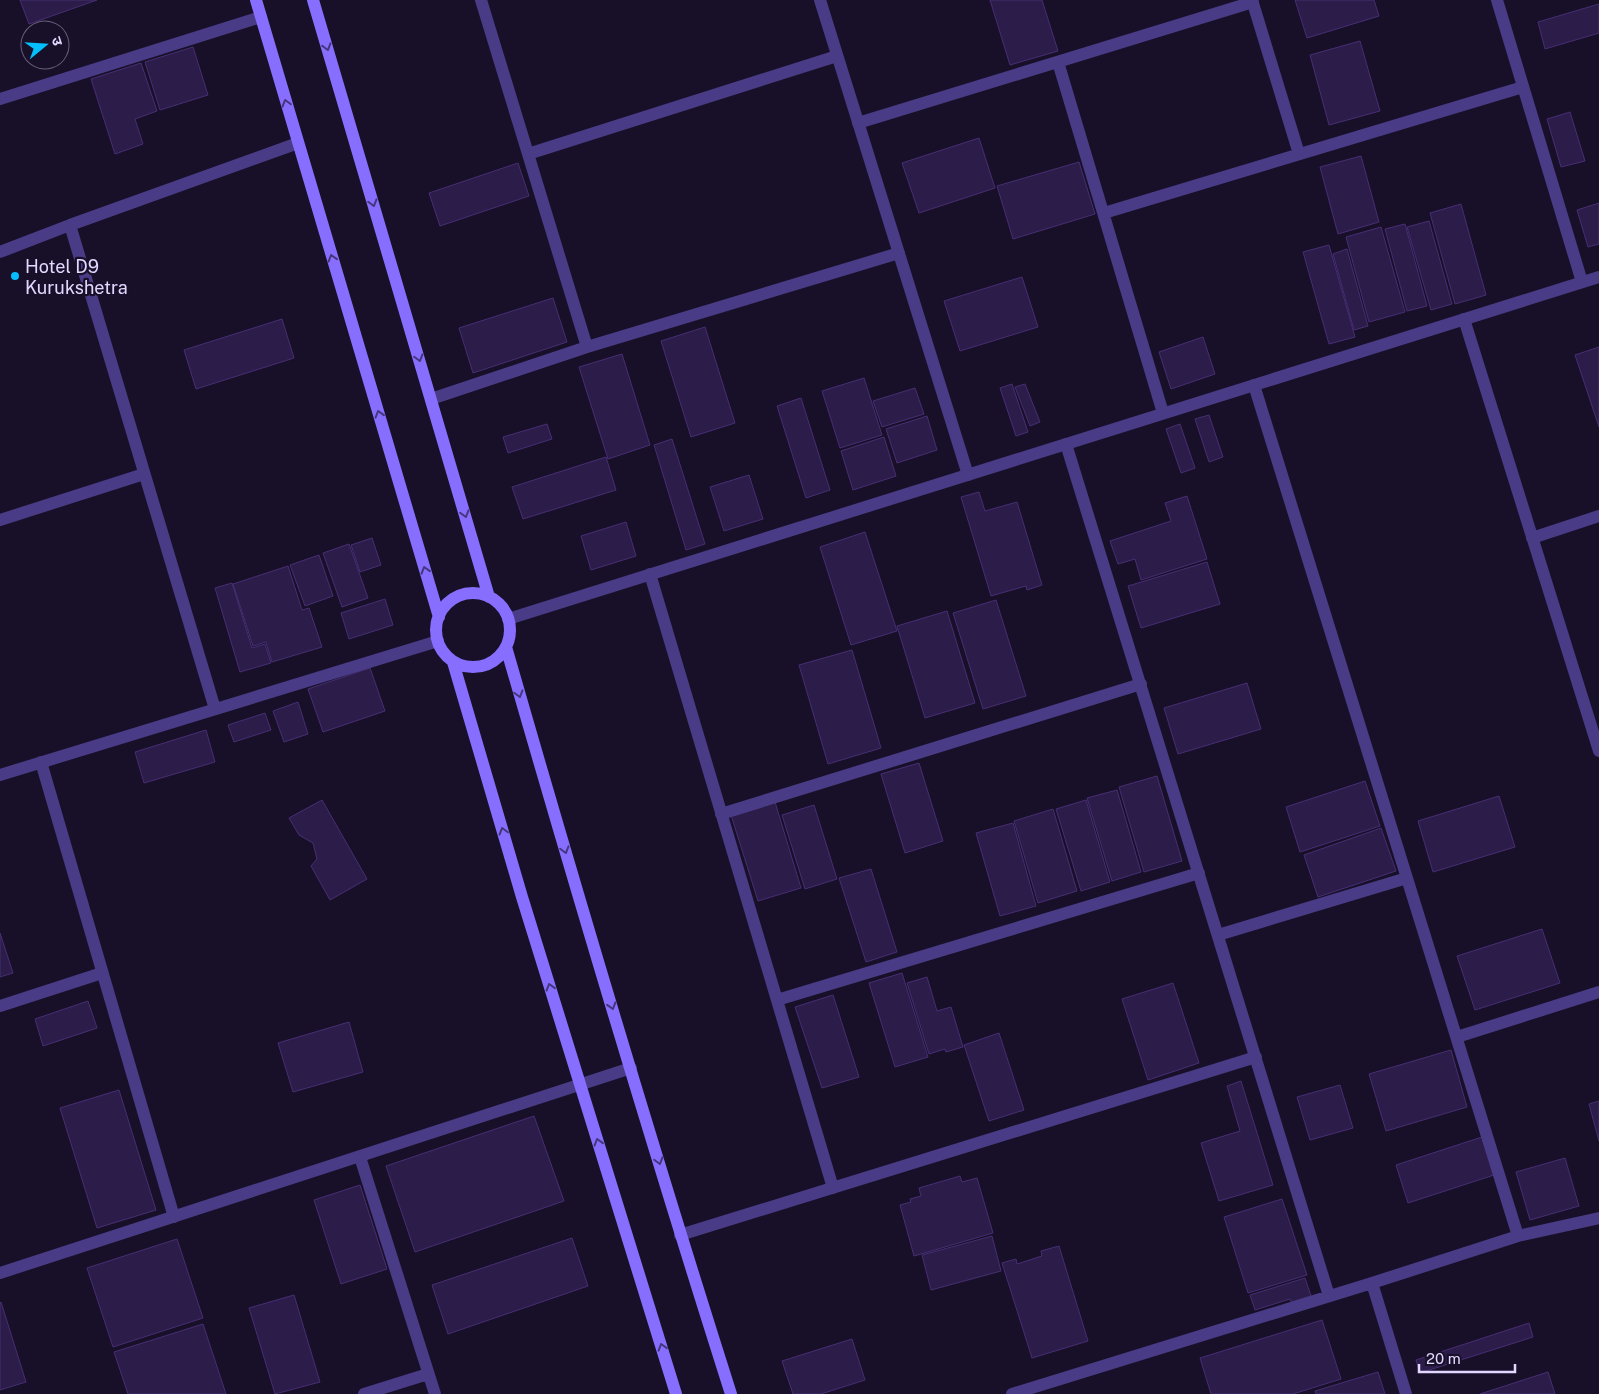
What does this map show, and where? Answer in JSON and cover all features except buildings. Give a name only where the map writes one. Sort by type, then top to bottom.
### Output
[{"type":"main road","points":[[256,0],[439,617]]},
{"type":"main road","points":[[313,0],[489,597]]},
{"type":"main road","points":[[476,593],[489,597],[501,606],[508,619],[510,633],[506,647],[497,659],[486,665],[470,668],[454,662],[445,654],[438,641],[436,627],[439,617],[449,602],[459,596],[476,593]]},
{"type":"main road","points":[[506,647],[680,1235],[731,1394]]},
{"type":"main road","points":[[454,662],[522,897],[676,1394]]},
{"type":"street","points":[[481,0],[587,347]]},
{"type":"street","points":[[820,0],[968,475]]},
{"type":"street","points":[[1497,0],[1582,282]]},
{"type":"street","points":[[858,124],[1252,1],[1299,154]]},
{"type":"street","points":[[0,99],[261,17]]},
{"type":"street","points":[[528,154],[838,56]]},
{"type":"street","points":[[1058,62],[1163,413]]},
{"type":"street","points":[[1104,213],[1523,87]]},
{"type":"street","points":[[0,252],[298,143]]},
{"type":"street","points":[[70,225],[214,709]]},
{"type":"street","points":[[430,399],[587,347],[899,253]]},
{"type":"street","points":[[508,619],[1599,277]]},
{"type":"street","points":[[1464,319],[1532,538],[1596,733],[1599,751]]},
{"type":"street","points":[[1254,385],[1518,1236]]},
{"type":"street","points":[[1066,444],[1329,1296]]},
{"type":"street","points":[[0,520],[144,474]]},
{"type":"street","points":[[1532,538],[1599,516]]},
{"type":"street","points":[[650,574],[833,1188]]},
{"type":"street","points":[[0,775],[438,641]]},
{"type":"street","points":[[721,814],[1140,684]]},
{"type":"street","points":[[41,762],[174,1217]]},
{"type":"street","points":[[777,1000],[1199,874]]},
{"type":"street","points":[[1218,935],[1408,878]]},
{"type":"street","points":[[0,1006],[102,973]]},
{"type":"street","points":[[1457,1037],[1599,992]]},
{"type":"street","points":[[680,1235],[1256,1058]]},
{"type":"street","points":[[0,1273],[631,1068]]},
{"type":"street","points":[[360,1157],[435,1394]]},
{"type":"street","points":[[1012,1394],[1518,1236],[1599,1218]]},
{"type":"street","points":[[1372,1283],[1406,1394]]},
{"type":"street","points":[[364,1394],[428,1374]]},
{"type":"place","name":"Hotel D9 Kurukshetra","points":[[15,276]]}]
